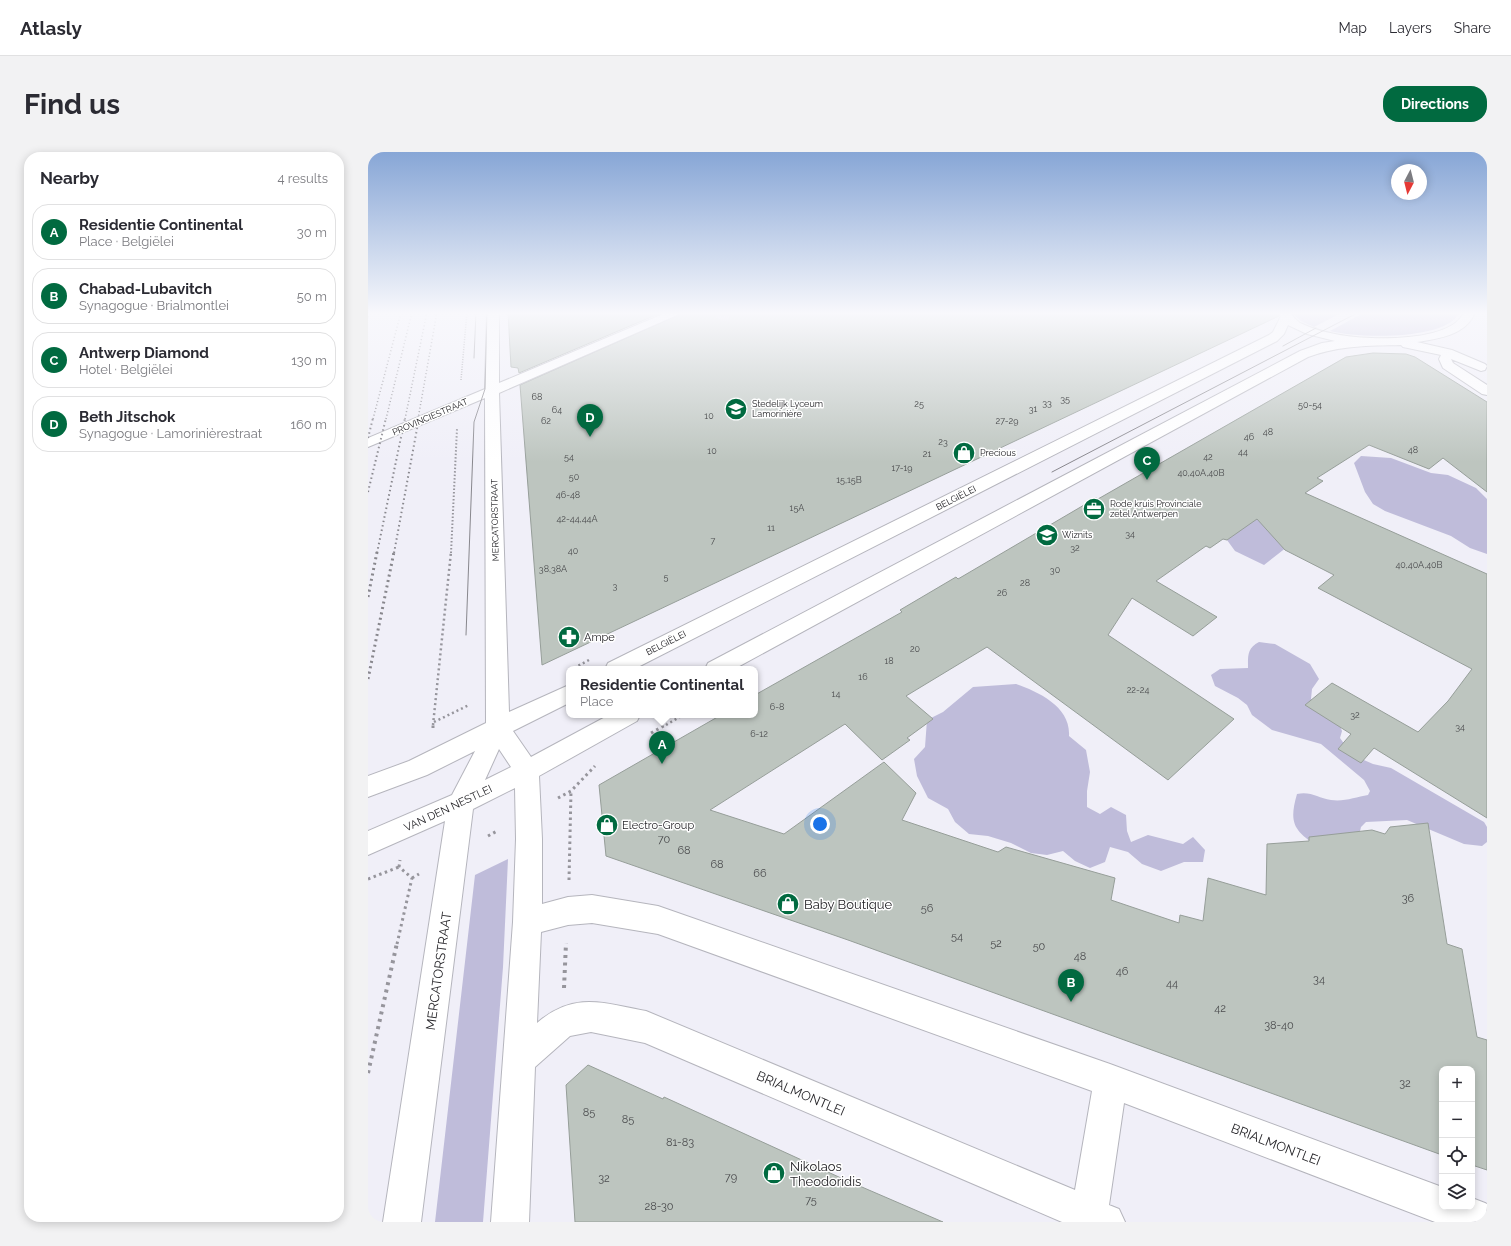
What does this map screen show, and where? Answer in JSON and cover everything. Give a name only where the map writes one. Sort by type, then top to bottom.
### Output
[{"type":"street","name":"MERCATORSTRAAT","points":[[402,1222],[461,803],[498,728],[492,362]]},
{"type":"street","name":"PROVINCIESTRAAT","points":[[368,443],[559,362]]},
{"type":"street","name":"BELGIËLEI","points":[[622,666],[1225,362]]},
{"type":"street","name":"BELGIËLEI","points":[[722,666],[1289,362]]},
{"type":"street","points":[[1446,362],[1447,366],[1487,390]]},
{"type":"street","points":[[1467,362],[1484,369]]},
{"type":"street","points":[[1474,362],[1484,369]]},
{"type":"street","points":[[368,787],[418,768],[566,694]]},
{"type":"street","points":[[527,771],[624,718]]},
{"type":"street","points":[[498,728],[527,771],[529,839],[527,922],[510,1222]]},
{"type":"street","name":"VAN DEN NESTLEI","points":[[368,843],[461,803],[527,771]]},
{"type":"street","name":"BRIALMONTLEI","points":[[527,922],[568,911],[592,909],[658,920],[1110,1081],[1439,1205]]},
{"type":"street","name":"BRIALMONTLEI","points":[[518,1061],[562,1022],[591,1016],[646,1027],[1098,1218],[1110,1081]]},
{"type":"street","points":[[1453,1210],[1485,1222]]},
{"type":"path","points":[[432,735],[452,540],[463,362]]},
{"type":"path","points":[[368,879],[399,868],[412,878],[368,1073]]},
{"type":"shaded area","points":[[1361,456],[1391,458],[1431,473],[1448,475],[1476,488],[1487,499],[1487,554],[1470,548],[1451,536],[1385,511],[1373,504],[1365,492],[1354,463]]},
{"type":"shaded area","points":[[1256,518],[1287,547],[1264,565],[1235,551],[1227,540]]},
{"type":"shaded area","points":[[1259,642],[1275,644],[1310,664],[1319,679],[1312,689],[1311,699],[1338,721],[1342,731],[1340,738],[1350,752],[1373,764],[1391,768],[1484,822],[1487,827],[1487,842],[1482,846],[1464,844],[1407,820],[1366,822],[1361,827],[1358,840],[1320,848],[1299,832],[1293,813],[1297,794],[1306,793],[1331,800],[1341,800],[1368,795],[1370,791],[1364,780],[1321,744],[1272,730],[1252,715],[1247,705],[1238,698],[1215,686],[1211,675],[1220,669],[1248,668],[1248,656],[1250,650]]},
{"type":"shaded area","points":[[1016,684],[1034,691],[1052,702],[1065,717],[1069,736],[1086,750],[1090,772],[1087,791],[1087,807],[1100,814],[1111,807],[1126,815],[1127,831],[1131,842],[1148,835],[1183,844],[1193,837],[1205,850],[1203,862],[1184,862],[1161,871],[1142,864],[1128,852],[1110,847],[1105,862],[1090,868],[1075,861],[1063,851],[1047,855],[1031,853],[1011,843],[988,836],[969,834],[955,822],[948,809],[928,798],[917,776],[914,759],[925,747],[927,720],[943,712],[973,687]]},
{"type":"shaded area","points":[[508,859],[503,967],[483,1222],[435,1222],[475,875]]},
{"type":"building","points":[[511,362],[545,362],[519,373],[518,368],[511,367]]},
{"type":"building","points":[[572,362],[1182,362],[542,665],[520,385]]},
{"type":"building","points":[[1337,362],[1423,362],[1487,402],[1487,492],[1443,458],[1429,469],[1369,445],[1317,478],[1323,481],[1305,493],[1487,574],[1487,818],[1374,748],[1361,763],[1338,749],[1351,734],[1305,705],[1332,683],[1418,732],[1448,701],[1472,669],[1318,588],[1334,575],[1285,550],[1257,519],[1227,540],[1223,539],[1210,548],[1206,546],[1156,581],[1217,617],[1193,636],[1132,598],[1108,635],[1234,719],[1168,780],[987,647],[906,696],[933,719],[907,738],[910,740],[882,760],[845,724],[710,810],[784,834],[884,762],[916,793],[902,820],[998,852],[1006,847],[1115,878],[1111,900],[1179,923],[1180,915],[1203,921],[1208,878],[1266,895],[1267,844],[1309,841],[1309,837],[1372,830],[1385,834],[1390,827],[1428,823],[1447,944],[1462,949],[1477,1037],[1487,1040],[1487,1170],[1475,1166],[1475,1066],[1439,1066],[1439,1154],[848,940],[606,856],[599,785],[716,718],[758,718],[758,693],[902,612],[900,610],[956,577],[958,579],[1096,498],[1098,499]]},
{"type":"building","points":[[588,1065],[663,1099],[664,1097],[841,1178],[943,1222],[575,1222],[566,1085]]},
{"type":"tram line","points":[[466,635],[474,422],[485,389],[486,362]]},
{"type":"tram line","points":[[1052,472],[1263,362]]},
{"type":"railway","points":[[373,419],[388,362]]},
{"type":"railway","points":[[386,419],[400,362]]},
{"type":"railway","points":[[405,419],[417,362]]},
{"type":"railway","points":[[418,419],[428,362]]},
{"type":"railway","points":[[368,438],[373,418]]},
{"type":"railway","points":[[368,492],[386,418]]},
{"type":"railway","points":[[377,553],[405,418]]},
{"type":"railway","points":[[394,553],[419,418]]},
{"type":"railway","points":[[368,597],[377,552]]},
{"type":"railway","points":[[368,679],[394,552]]},
{"type":"place","name":"Stedelijk Lyceum Lamorinière","points":[[736,409]]},
{"type":"place","name":"Beth Jitschok","points":[[590,437]]},
{"type":"place","name":"Precious","points":[[964,453]]},
{"type":"place","name":"Antwerp Diamond","points":[[1147,480]]},
{"type":"place","name":"Rode kruis Provinciale zetel Antwerpen","points":[[1094,509]]},
{"type":"place","name":"Wiznits","points":[[1047,535]]},
{"type":"place","name":"Ampe","points":[[569,637]]},
{"type":"place","name":"Residentie Continental","points":[[662,764]]},
{"type":"place","name":"Electro-Group","points":[[607,825]]},
{"type":"place","name":"Baby Boutique","points":[[788,904]]},
{"type":"place","name":"Chabad-Lubavitch","points":[[1071,1002]]},
{"type":"place","name":"Nikolaos Theodoridis","points":[[774,1173]]}]
